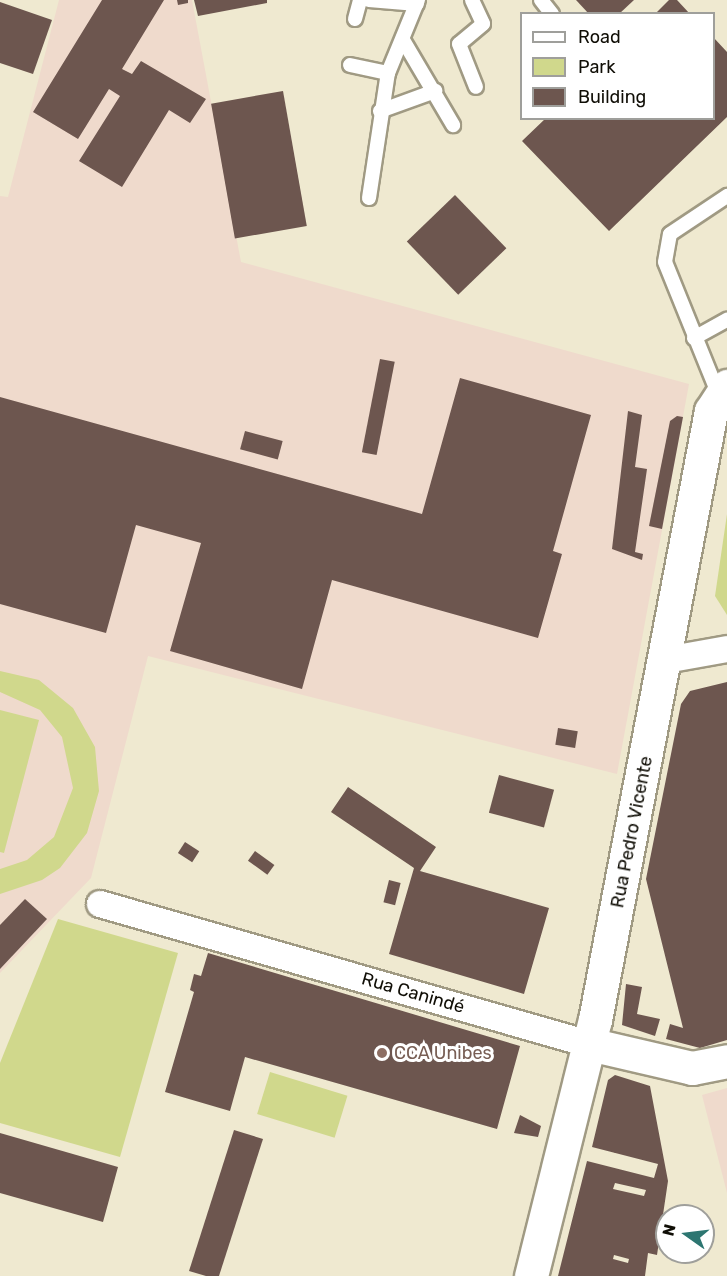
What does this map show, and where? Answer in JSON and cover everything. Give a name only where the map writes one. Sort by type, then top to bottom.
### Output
[{"type":"street","name":"Rua Pedro Vicente","points":[[531,1276],[589,1044],[723,389]]},
{"type":"street","points":[[666,660],[727,649]]},
{"type":"street","name":"Rua Canindé","points":[[100,904],[589,1044],[692,1068],[727,1061]]},
{"type":"lane","points":[[355,19],[360,0]]},
{"type":"lane","points":[[369,0],[417,2],[404,40],[388,73],[380,111],[369,198]]},
{"type":"lane","points":[[472,0],[483,24],[459,42],[476,87]]},
{"type":"lane","points":[[541,0],[550,12]]},
{"type":"lane","points":[[404,40],[453,125]]},
{"type":"lane","points":[[350,65],[388,73]]},
{"type":"lane","points":[[380,111],[435,92]]},
{"type":"lane","points":[[723,389],[694,338],[665,262],[670,234],[727,196]]},
{"type":"lane","points":[[694,338],[727,320]]},
{"type":"shaded area","points":[[59,0],[192,0],[241,262],[689,384],[617,774],[148,656],[91,878],[0,973],[0,196],[8,197]]},
{"type":"shaded area","points":[[727,1088],[727,1193],[702,1095]]},
{"type":"green space","points":[[727,514],[727,615],[715,596]]},
{"type":"green space","points":[[0,671],[39,680],[73,708],[95,747],[99,791],[87,833],[60,868],[42,880],[0,894],[0,869],[27,860],[54,837],[73,788],[62,737],[40,710],[0,692]]},
{"type":"green space","points":[[0,710],[39,720],[4,853],[0,852]]},
{"type":"green space","points":[[58,919],[178,953],[120,1157],[0,1123],[0,1063]]},
{"type":"green space","points":[[270,1072],[347,1096],[335,1138],[257,1114]]},
{"type":"building","points":[[102,0],[164,0],[122,69],[132,74],[141,61],[206,99],[190,123],[169,110],[122,187],[79,161],[120,96],[109,89],[78,139],[33,112]]},
{"type":"building","points":[[177,0],[188,0],[188,3],[178,5]]},
{"type":"building","points":[[194,0],[267,0],[267,3],[198,16]]},
{"type":"building","points":[[576,0],[634,0],[621,12],[587,12]]},
{"type":"building","points":[[669,0],[677,0],[688,12],[657,12]]},
{"type":"building","points":[[0,2],[52,20],[33,74],[0,63]]},
{"type":"building","points":[[715,39],[727,52],[727,117],[609,231],[522,141],[544,120],[715,120]]},
{"type":"building","points":[[283,91],[307,226],[235,239],[211,104]]},
{"type":"building","points":[[455,195],[506,248],[458,295],[407,242]]},
{"type":"building","points":[[380,359],[395,362],[377,455],[362,452]]},
{"type":"building","points":[[460,378],[591,415],[553,551],[562,554],[538,638],[332,580],[302,689],[170,651],[201,543],[136,525],[106,633],[0,604],[0,397],[422,514]]},
{"type":"building","points":[[628,411],[642,415],[635,467],[647,469],[635,552],[643,554],[642,560],[612,549]]},
{"type":"building","points":[[677,416],[683,417],[662,529],[649,526],[670,421]]},
{"type":"building","points":[[245,431],[283,441],[278,459],[240,449]]},
{"type":"building","points":[[727,682],[727,1040],[700,1048],[666,1039],[670,1024],[683,1028],[646,879],[681,704],[690,691]]},
{"type":"building","points":[[558,728],[578,731],[575,748],[555,745]]},
{"type":"building","points":[[499,775],[554,790],[544,827],[489,813]]},
{"type":"building","points":[[348,787],[436,847],[420,871],[549,908],[524,994],[389,954],[414,868],[331,812]]},
{"type":"building","points":[[185,842],[199,851],[192,862],[178,853]]},
{"type":"building","points":[[255,851],[274,865],[267,875],[248,861]]},
{"type":"building","points":[[389,880],[401,883],[395,905],[383,902]]},
{"type":"building","points":[[25,899],[47,919],[0,969],[0,925]]},
{"type":"building","name":"CCA Unibes","points":[[208,953],[520,1046],[497,1129],[245,1057],[230,1111],[165,1092],[194,992],[190,990],[194,974],[201,976]]},
{"type":"building","points":[[626,984],[642,987],[637,1014],[660,1019],[655,1036],[622,1025]]},
{"type":"building","points":[[615,1075],[650,1086],[668,1181],[665,1204],[655,1204],[655,1255],[648,1253],[645,1276],[558,1276],[587,1161],[654,1178],[658,1164],[592,1147],[608,1080]],"holes":[[[615,1183],[646,1190],[644,1196],[613,1189]],[[614,1255],[629,1259],[628,1263],[613,1259]]]},
{"type":"building","points":[[520,1115],[541,1126],[538,1137],[514,1133]]},
{"type":"building","points":[[234,1130],[263,1139],[219,1276],[206,1276],[189,1271]]},
{"type":"building","points":[[0,1133],[118,1167],[103,1222],[0,1193]]},
{"type":"place","name":"CCA Unibes","points":[[382,1053]]}]
